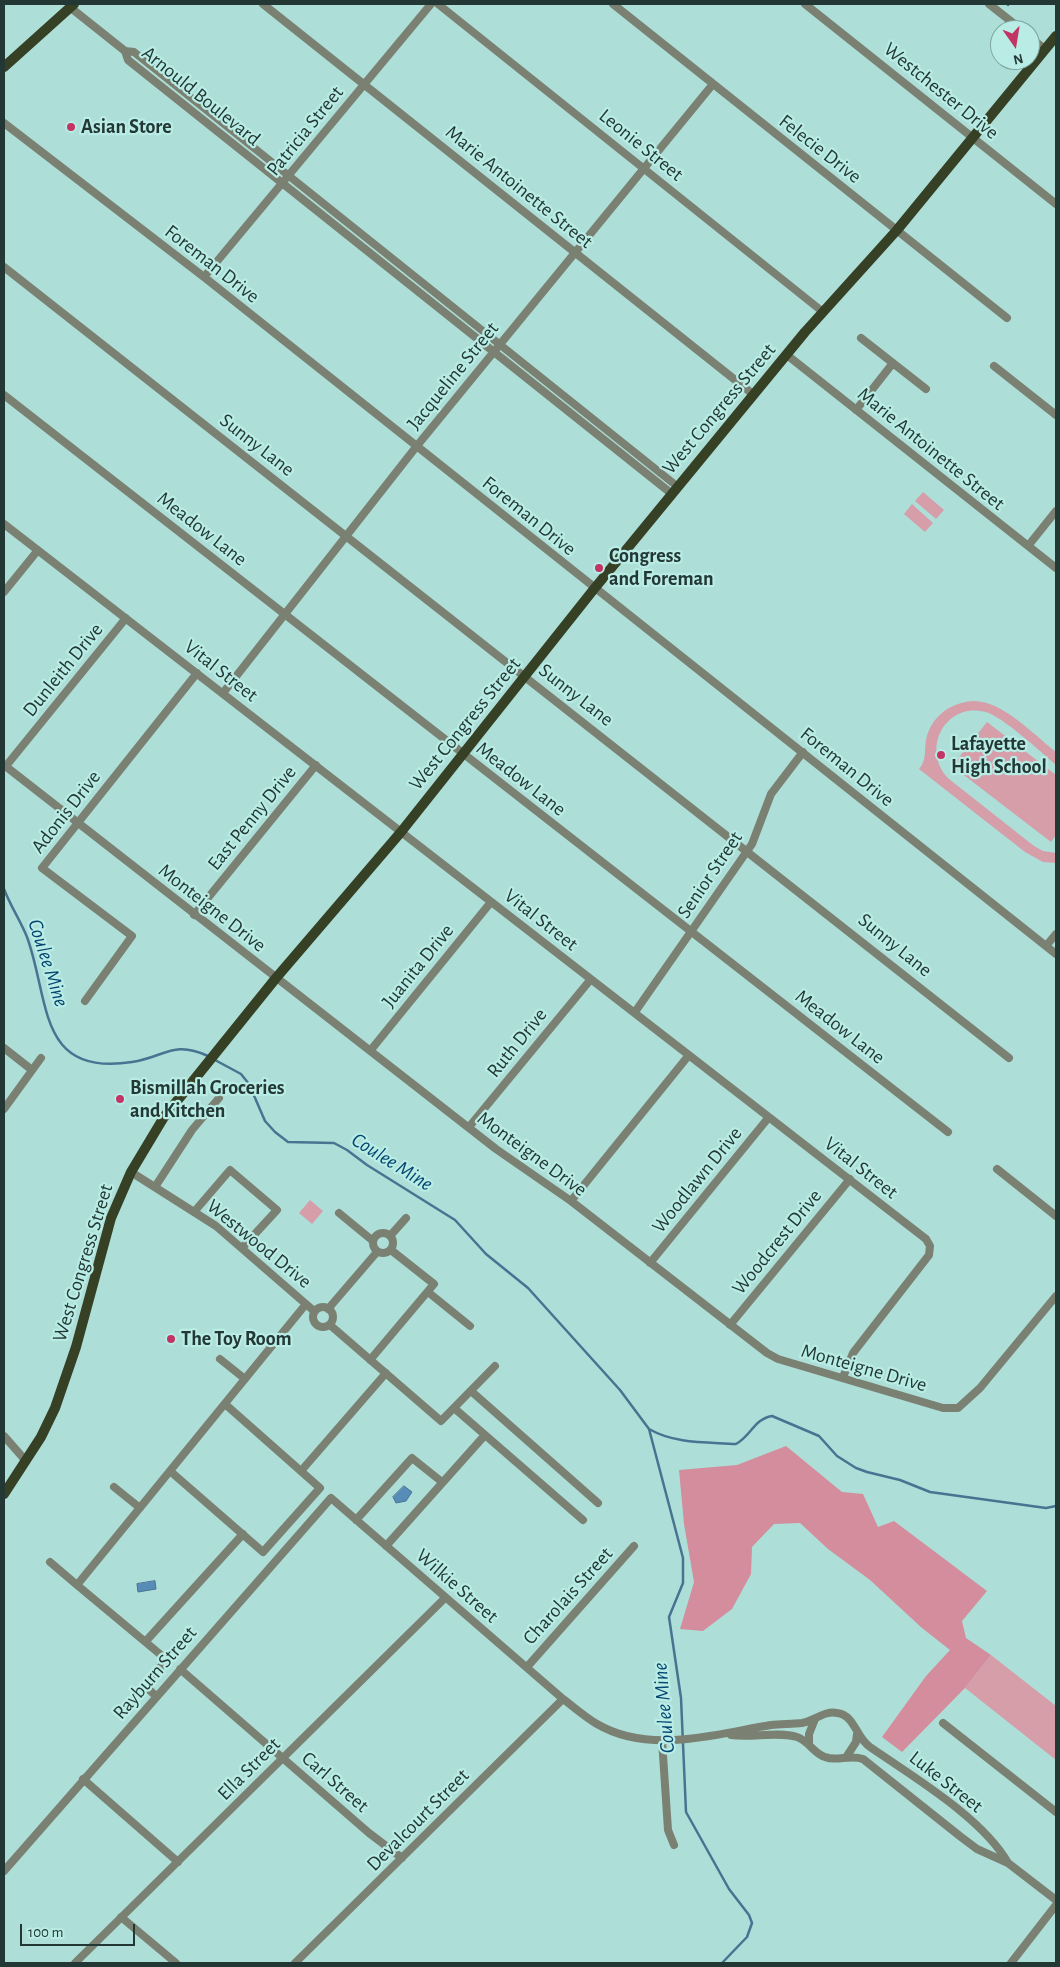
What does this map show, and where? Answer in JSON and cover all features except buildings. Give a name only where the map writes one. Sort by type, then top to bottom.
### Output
[{"type":"main road","points":[[4,67],[72,6]]},
{"type":"main road","name":"West Congress Street","points":[[4,1494],[48,1424],[64,1386],[106,1235],[130,1172],[152,1133],[276,978],[401,832],[594,589],[787,354],[896,230],[1045,49],[1055,40]]},
{"type":"street","name":"Marie Antoinette Street","points":[[263,4],[754,396]]},
{"type":"street","name":"Patricia Street","points":[[204,277],[283,184],[430,4]]},
{"type":"street","name":"Leonie Street","points":[[438,4],[823,312]]},
{"type":"street","name":"Felecie Drive","points":[[613,4],[1007,318]]},
{"type":"street","name":"Westchester Drive","points":[[805,4],[1056,204]]},
{"type":"street","points":[[989,4],[1009,20]]},
{"type":"street","name":"Arnould Boulevard","points":[[72,6],[125,51],[128,60],[623,455],[675,491]]},
{"type":"street","points":[[1040,45],[1045,49]]},
{"type":"street","name":"Arnould Boulevard","points":[[125,51],[134,52],[564,395],[629,447],[675,491]]},
{"type":"street","name":"Jacqueline Street","points":[[223,693],[345,535],[713,84]]},
{"type":"street","name":"Foreman Drive","points":[[4,123],[204,277],[594,589],[804,752],[1056,954]]},
{"type":"street","points":[[330,221],[336,213]]},
{"type":"street","points":[[356,243],[363,235]]},
{"type":"street","name":"Sunny Lane","points":[[4,267],[748,850],[1010,1058]]},
{"type":"street","points":[[438,308],[444,300]]},
{"type":"street","points":[[861,338],[926,389]]},
{"type":"street","name":"Marie Antoinette Street","points":[[787,354],[1056,568]]},
{"type":"street","points":[[856,410],[893,363]]},
{"type":"street","points":[[994,366],[1056,415]]},
{"type":"street","name":"Meadow Lane","points":[[4,395],[948,1132]]},
{"type":"street","points":[[558,403],[564,395]]},
{"type":"street","points":[[604,439],[610,432]]},
{"type":"street","points":[[623,455],[629,447]]},
{"type":"street","points":[[1028,546],[1056,511]]},
{"type":"street","name":"Vital Street","points":[[4,524],[926,1239],[930,1251],[928,1258],[852,1353],[844,1377]]},
{"type":"street","points":[[4,592],[38,550]]},
{"type":"street","name":"Dunleith Drive","points":[[5,766],[126,618]]},
{"type":"street","name":"Adonis Drive","points":[[85,1001],[132,936],[42,868],[197,673]]},
{"type":"street","name":"Senior Street","points":[[635,1012],[748,850],[757,833],[771,794],[804,752]]},
{"type":"street","name":"East Penny Drive","points":[[194,915],[316,765]]},
{"type":"street","name":"Monteigne Drive","points":[[5,766],[520,1167],[571,1201],[730,1325],[778,1359],[844,1377],[943,1408],[958,1408],[980,1388],[1056,1296]]},
{"type":"street","name":"Juanita Drive","points":[[370,1051],[491,902]]},
{"type":"street","points":[[1046,946],[1056,934]]},
{"type":"street","name":"Ruth Drive","points":[[469,1127],[591,979]]},
{"type":"street","points":[[4,1048],[32,1070]]},
{"type":"street","points":[[571,1201],[689,1055]]},
{"type":"street","points":[[4,1109],[41,1058]]},
{"type":"street","points":[[155,1187],[192,1130],[219,1098]]},
{"type":"street","name":"Woodlawn Drive","points":[[650,1263],[769,1117]]},
{"type":"street","points":[[997,1169],[1056,1216]]},
{"type":"street","points":[[194,1212],[230,1170],[277,1210],[242,1248]]},
{"type":"street","name":"Westwood Drive","points":[[130,1172],[216,1226],[314,1311]]},
{"type":"street","name":"Woodcrest Drive","points":[[730,1325],[850,1179]]},
{"type":"street","points":[[339,1213],[373,1240]]},
{"type":"street","points":[[390,1236],[406,1218]]},
{"type":"street","points":[[380,1233],[390,1236],[394,1242],[391,1250],[384,1254],[376,1252],[373,1248],[373,1240],[380,1233]]},
{"type":"street","points":[[370,1360],[434,1284],[391,1250]]},
{"type":"street","points":[[328,1309],[376,1252]]},
{"type":"street","points":[[428,1292],[470,1326]]},
{"type":"street","points":[[77,1585],[306,1304]]},
{"type":"street","points":[[320,1307],[328,1309],[333,1316],[330,1325],[320,1328],[315,1324],[312,1318],[314,1311],[320,1307]]},
{"type":"street","points":[[330,1325],[441,1421],[495,1366]]},
{"type":"street","points":[[220,1359],[245,1379]]},
{"type":"street","points":[[301,1471],[386,1374]]},
{"type":"street","points":[[471,1391],[598,1503]]},
{"type":"street","points":[[225,1404],[320,1488],[263,1552]]},
{"type":"street","points":[[454,1408],[584,1520]]},
{"type":"street","points":[[386,1546],[485,1434]]},
{"type":"street","points":[[4,1436],[26,1461]]},
{"type":"street","points":[[356,1520],[412,1458],[442,1482]]},
{"type":"street","points":[[170,1471],[274,1562]]},
{"type":"street","points":[[114,1487],[140,1508]]},
{"type":"street","name":"Wilkie Street","points":[[331,1498],[563,1699]]},
{"type":"street","name":"Rayburn Street","points":[[4,1871],[331,1498]]},
{"type":"street","points":[[296,1515],[307,1525]]},
{"type":"street","points":[[146,1641],[243,1534]]},
{"type":"street","name":"Charolais Street","points":[[527,1667],[634,1546]]},
{"type":"street","points":[[50,1562],[167,1660],[144,1685],[156,1696]]},
{"type":"street","name":"Ella Street","points":[[75,1963],[445,1598]]},
{"type":"street","name":"Carl Street","points":[[180,1669],[368,1833],[402,1858]]},
{"type":"street","name":"Luke Street","points":[[563,1699],[597,1724],[624,1735],[662,1740],[726,1735],[773,1725],[804,1722],[826,1713],[844,1714],[850,1720],[857,1734],[870,1747],[907,1772],[970,1820],[1001,1850],[1008,1863]]},
{"type":"street","name":"Devalcourt Street","points":[[296,1963],[563,1699]]},
{"type":"street","points":[[809,1744],[809,1734],[815,1718]]},
{"type":"street","points":[[944,1723],[1056,1812]]},
{"type":"street","points":[[847,1756],[856,1742],[857,1734]]},
{"type":"street","name":"Luke Street","points":[[726,1735],[746,1738],[795,1737],[809,1744],[818,1754],[826,1758],[834,1759],[847,1756],[863,1758],[873,1764],[902,1790],[969,1843],[1008,1863],[1056,1900]]},
{"type":"street","points":[[662,1740],[668,1830],[674,1845]]},
{"type":"street","points":[[84,1778],[178,1862]]},
{"type":"street","points":[[1011,1963],[1056,1905]]},
{"type":"street","points":[[122,1917],[176,1963]]},
{"type":"shaded area","points":[[923,492],[944,510],[936,519],[915,501]]},
{"type":"shaded area","points":[[912,504],[933,523],[925,532],[904,514]]},
{"type":"shaded area","points":[[974,701],[985,702],[1018,720],[1056,752],[1056,765],[1022,736],[993,715],[986,712],[971,711],[959,714],[941,730],[937,742],[937,755],[941,767],[949,779],[1034,846],[1043,851],[1056,853],[1056,863],[1043,862],[1025,852],[919,769],[924,759],[929,731],[937,717],[950,707]]},
{"type":"shaded area","points":[[987,722],[1056,775],[1056,835],[1051,842],[952,766]]},
{"type":"shaded area","points":[[310,1200],[323,1211],[312,1224],[299,1213]]},
{"type":"shaded area","points":[[786,1446],[842,1492],[863,1494],[878,1527],[894,1521],[987,1591],[962,1621],[966,1638],[991,1655],[965,1688],[902,1752],[882,1737],[926,1676],[950,1650],[922,1628],[870,1580],[828,1549],[800,1523],[774,1524],[752,1547],[751,1574],[732,1609],[703,1631],[680,1629],[694,1582],[684,1524],[679,1470],[737,1465]]},
{"type":"shaded area","points":[[991,1655],[1056,1706],[1056,1760],[965,1688]]},
{"type":"water","points":[[404,1486],[412,1492],[406,1501],[396,1503],[393,1497]]},
{"type":"water","points":[[155,1581],[156,1589],[138,1592],[137,1584]]},
{"type":"waterway","name":"Coulee Mine","points":[[4,889],[27,937],[45,1008],[52,1029],[63,1046],[79,1058],[101,1064],[132,1062],[169,1051],[186,1049],[208,1056]]},
{"type":"waterway","name":"Coulee Mine","points":[[215,1060],[241,1074],[249,1084],[265,1121],[288,1142],[334,1143],[455,1220],[486,1254],[528,1288],[620,1390],[649,1429],[683,1558],[683,1583],[669,1617],[681,1698],[686,1812],[729,1889],[749,1915],[752,1923],[747,1937],[722,1963]]},
{"type":"waterway","name":"Coulee Mine","points":[[649,1429],[680,1440],[736,1444],[757,1424],[772,1416],[819,1436],[837,1456],[856,1468],[900,1480],[930,1492],[1046,1508],[1056,1506]]},
{"type":"place","name":"Asian Store","points":[[71,127]]},
{"type":"place","name":"Congress and Foreman","points":[[599,568]]},
{"type":"place","name":"Lafayette High School","points":[[941,755]]},
{"type":"place","name":"Bismillah Groceries and Kitchen","points":[[120,1099]]},
{"type":"place","name":"The Toy Room","points":[[171,1339]]}]
